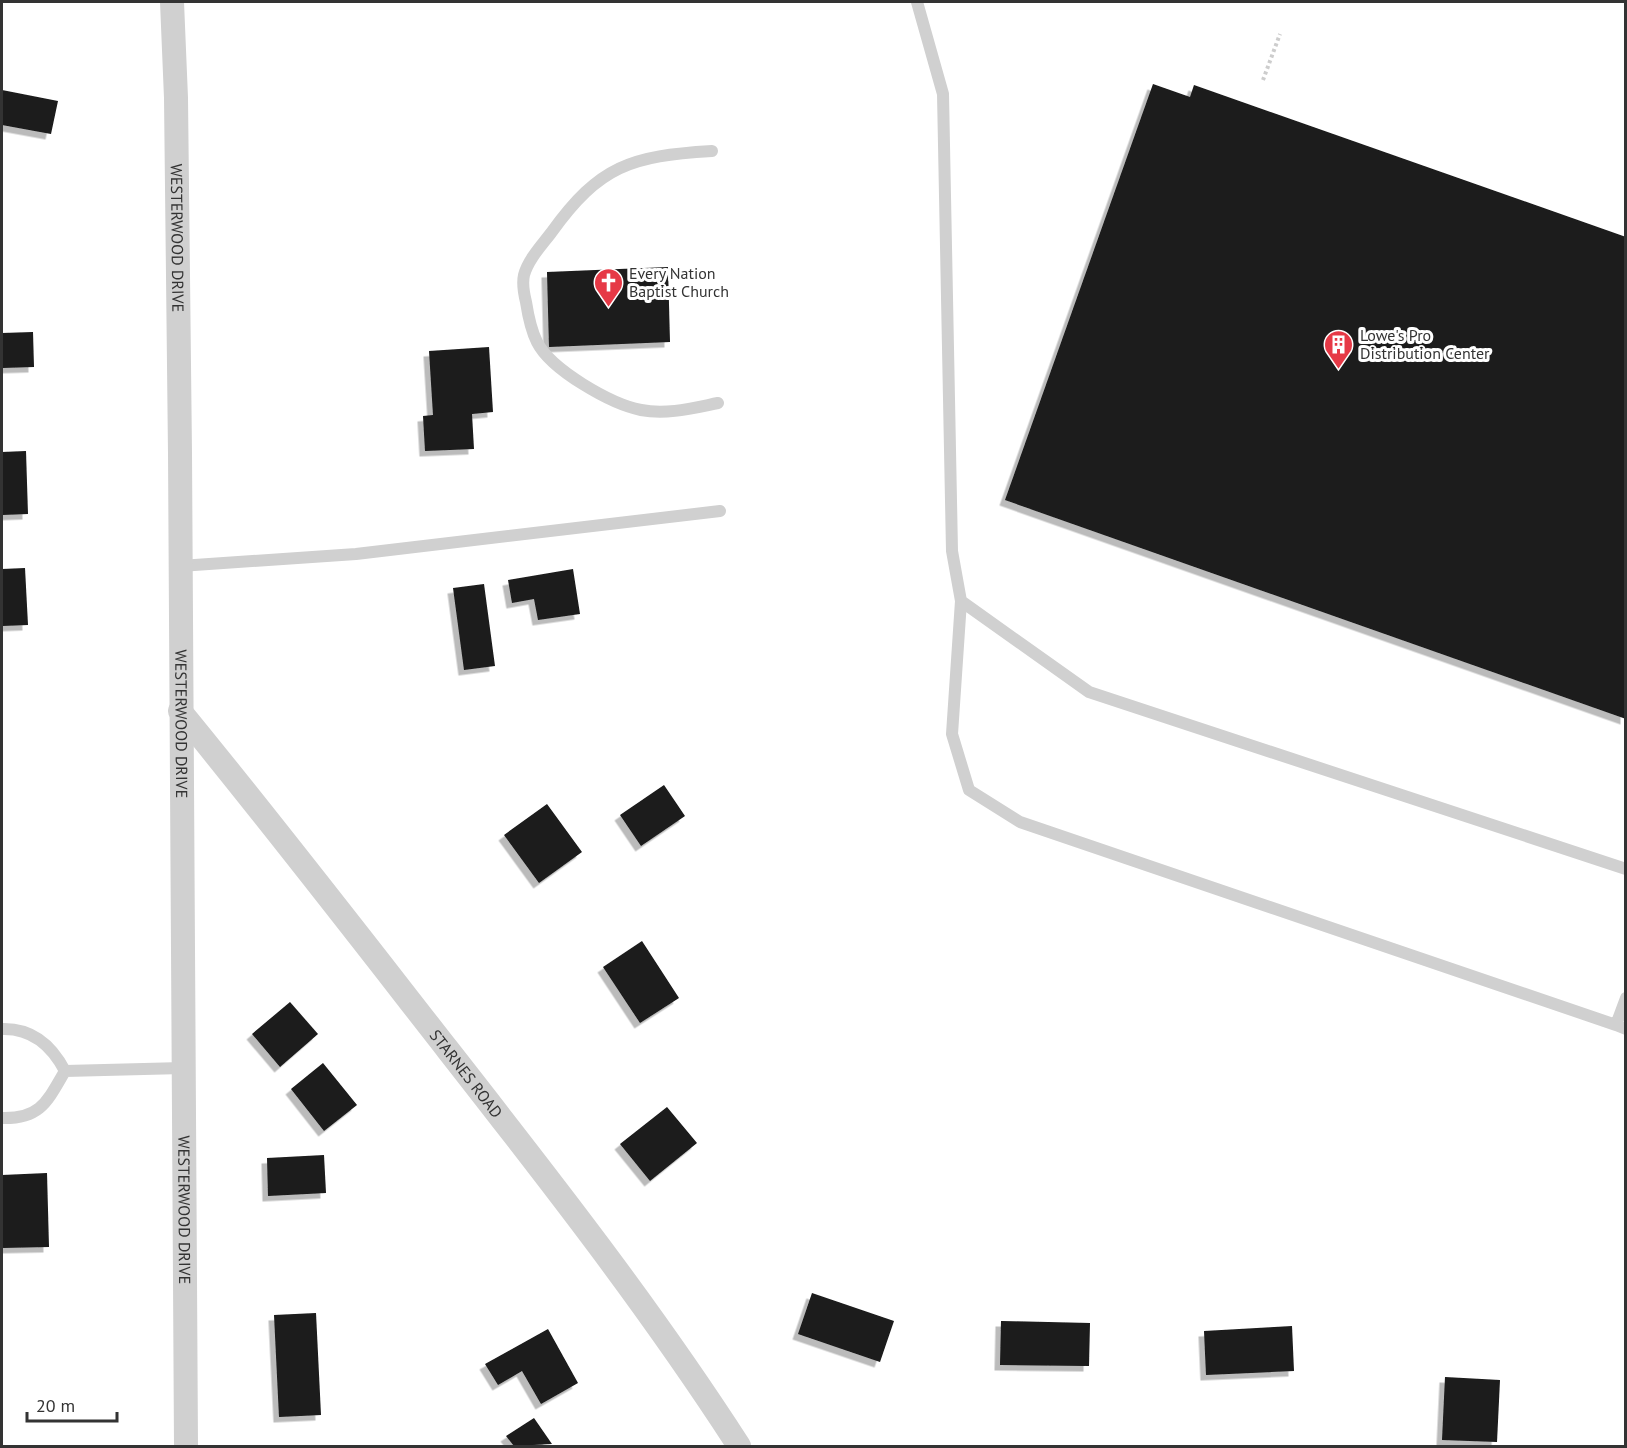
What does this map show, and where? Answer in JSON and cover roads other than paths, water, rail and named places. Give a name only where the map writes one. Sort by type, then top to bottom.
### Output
[{"type":"street","name":"WESTERWOOD DRIVE","points":[[172,2],[176,98],[186,1446]]},
{"type":"street","name":"STARNES ROAD","points":[[180,711],[252,799],[565,1199],[635,1293],[739,1446]]},
{"type":"lane","points":[[917,2],[943,94],[952,551],[961,601],[952,734],[969,790],[1020,822],[1621,1027],[1626,998]]},
{"type":"lane","points":[[712,151],[650,156],[603,176],[558,223],[532,259],[524,276],[524,289],[537,343],[565,372],[624,406],[644,411],[668,412],[718,403]]},
{"type":"lane","points":[[180,566],[356,554],[720,511]]},
{"type":"lane","points":[[961,601],[1089,692],[1626,869]]},
{"type":"lane","points":[[2,1029],[25,1032],[45,1042],[65,1071]]},
{"type":"lane","points":[[65,1071],[183,1068]]},
{"type":"lane","points":[[2,1118],[19,1119],[41,1109],[65,1071]]},
{"type":"place","name":"Every Nation Baptist Church","points":[[608,308]]},
{"type":"place","name":"Lowe's Pro Distribution Center","points":[[1339,370]]}]
